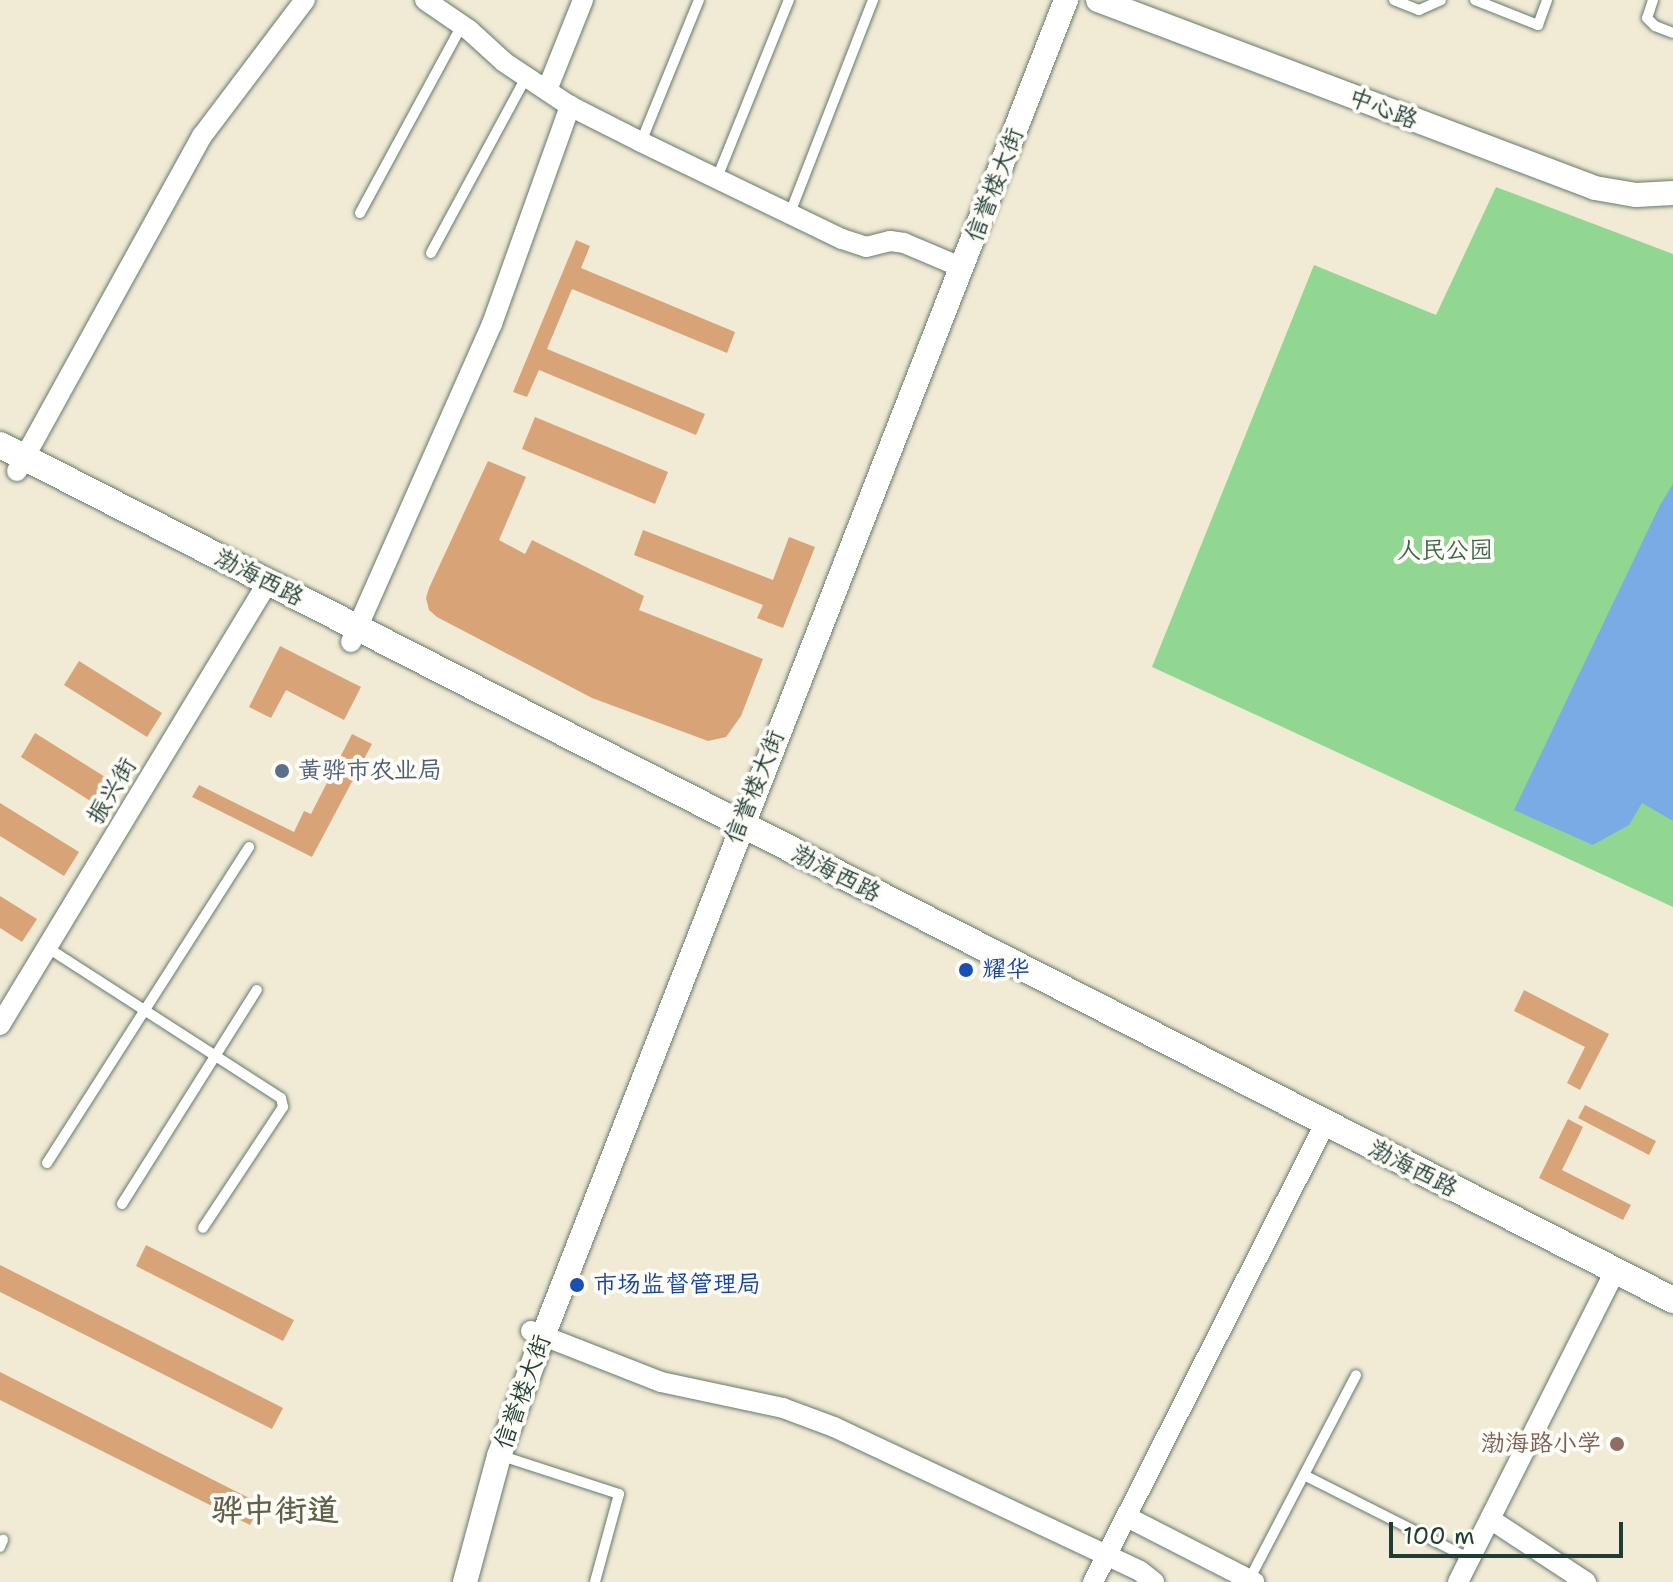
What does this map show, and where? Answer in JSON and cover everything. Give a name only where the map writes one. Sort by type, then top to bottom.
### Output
[{"type":"main road","name":"渤海西路","points":[[0,445],[14,463],[1612,1277],[1673,1316]]},
{"type":"main road","name":"渤海西路","points":[[1612,1277],[1673,1300]]},
{"type":"street","points":[[14,463],[202,136],[305,0]]},
{"type":"street","points":[[425,0],[462,25],[526,77],[570,106],[641,142],[866,247],[890,241],[904,243],[956,265]]},
{"type":"street","points":[[547,90],[583,0]]},
{"type":"street","name":"信誉楼大街","points":[[956,265],[1052,0]]},
{"type":"street","name":"信誉楼大街","points":[[455,1582],[537,1334],[731,830],[956,265],[1066,0]]},
{"type":"street","name":"中心路","points":[[1098,0],[1595,188],[1636,195],[1673,193]]},
{"type":"street","points":[[354,635],[492,324],[570,106]]},
{"type":"street","name":"振兴街","points":[[0,1025],[264,588]]},
{"type":"street","points":[[1093,1582],[1322,1130]]},
{"type":"street","points":[[1458,1582],[1612,1277]]},
{"type":"street","points":[[537,1334],[661,1382],[783,1408],[834,1427],[1140,1571],[1154,1582]]},
{"type":"street","name":"信誉楼大街","points":[[465,1582],[495,1454]]},
{"type":"street","points":[[1127,1517],[1251,1581]]},
{"type":"street","points":[[1490,1519],[1585,1582]]},
{"type":"lane","points":[[641,142],[699,0]]},
{"type":"lane","points":[[717,178],[789,0]]},
{"type":"lane","points":[[790,213],[873,0]]},
{"type":"lane","points":[[1394,0],[1419,10],[1438,1]]},
{"type":"lane","points":[[1475,0],[1538,25],[1547,0]]},
{"type":"lane","points":[[1653,0],[1647,18],[1655,26],[1673,33]]},
{"type":"lane","points":[[360,213],[462,25]]},
{"type":"lane","points":[[431,253],[526,77]]},
{"type":"lane","points":[[47,1163],[249,847]]},
{"type":"lane","points":[[48,948],[281,1098],[283,1107],[203,1228]]},
{"type":"lane","points":[[122,1204],[257,990]]},
{"type":"lane","points":[[1251,1581],[1356,1375]]},
{"type":"lane","points":[[495,1454],[619,1494],[595,1582]]},
{"type":"lane","points":[[1304,1475],[1470,1559]]},
{"type":"green space","name":"人民公园","points":[[1496,187],[1673,254],[1673,907],[1152,667],[1314,265],[1436,315]]},
{"type":"water","points":[[1673,484],[1673,821],[1642,803],[1629,825],[1593,845],[1514,810],[1660,505]]},
{"type":"building","points":[[576,240],[590,246],[581,268],[735,332],[727,353],[572,289],[547,349],[705,414],[696,435],[539,370],[527,397],[513,392]]},
{"type":"building","points":[[535,417],[668,472],[655,504],[522,449]]},
{"type":"building","points":[[488,461],[526,477],[499,540],[525,554],[532,540],[644,596],[639,610],[763,659],[741,716],[726,737],[708,741],[592,698],[429,610],[426,598],[429,588]]},
{"type":"building","points":[[643,530],[773,580],[789,537],[815,547],[783,628],[757,618],[763,605],[634,555]]},
{"type":"building","points":[[280,646],[361,687],[344,720],[286,690],[271,718],[249,707]]},
{"type":"building","points":[[79,661],[162,713],[147,737],[64,685]]},
{"type":"building","points":[[35,733],[118,785],[103,809],[21,757]]},
{"type":"building","points":[[352,734],[372,744],[312,857],[192,797],[199,785],[294,832],[304,811],[311,814]]},
{"type":"building","points":[[0,803],[79,852],[64,876],[0,836]]},
{"type":"building","points":[[0,896],[37,919],[22,942],[0,928]]},
{"type":"building","points":[[1524,990],[1609,1034],[1580,1090],[1567,1083],[1585,1047],[1514,1011]]},
{"type":"building","points":[[1585,1105],[1656,1141],[1649,1155],[1578,1118]]},
{"type":"building","points":[[1568,1119],[1583,1127],[1562,1170],[1631,1205],[1623,1220],[1539,1178]]},
{"type":"building","points":[[146,1245],[294,1320],[283,1341],[136,1266]]},
{"type":"building","points":[[0,1265],[283,1408],[272,1429],[0,1292]]},
{"type":"building","points":[[0,1372],[261,1504],[250,1525],[0,1400]]},
{"type":"place","name":"黄骅市农业局","points":[[282,771]]},
{"type":"place","name":"耀华","points":[[966,970]]},
{"type":"place","name":"市场监督管理局","points":[[577,1285]]},
{"type":"place","name":"渤海路小学","points":[[1617,1444]]},
{"type":"district","name":"骅中街道","points":[[275,1510]]}]
